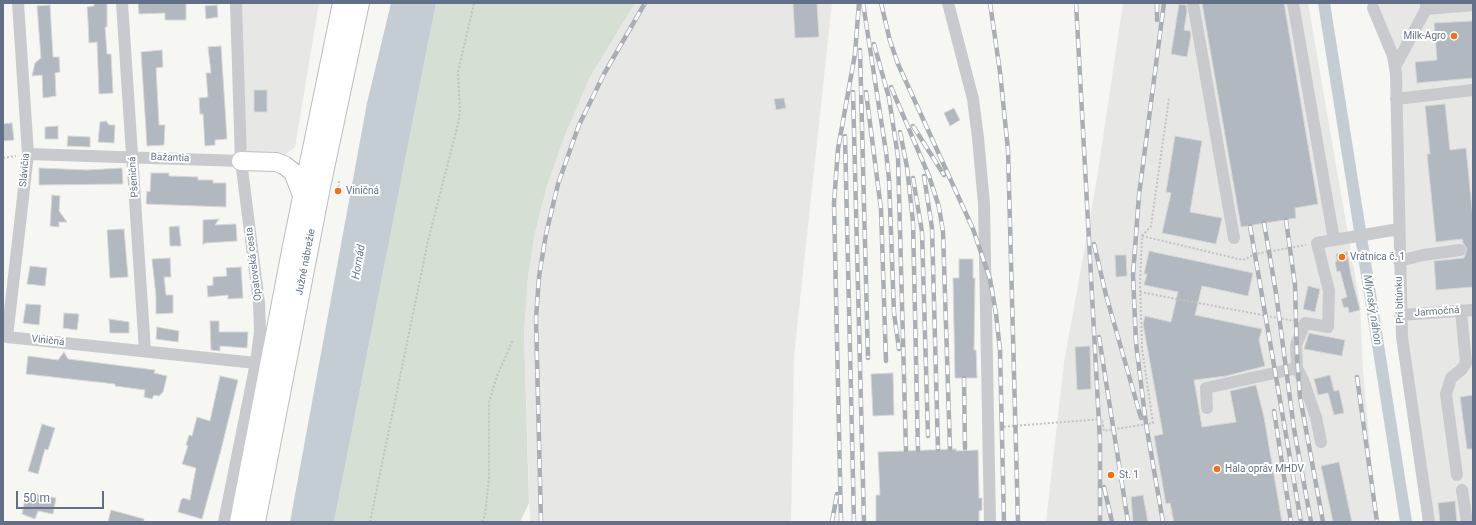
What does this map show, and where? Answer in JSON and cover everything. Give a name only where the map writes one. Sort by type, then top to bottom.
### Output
[{"type":"highway","name":"Južné nábrežie","points":[[239,522],[302,195],[342,3]]},
{"type":"highway","name":"Južné nábrežie","points":[[256,522],[321,187],[360,3]]},
{"type":"highway","points":[[276,162],[294,155],[314,138]]},
{"type":"highway","points":[[241,161],[276,162],[284,164],[293,172],[302,195]]},
{"type":"street","name":"Slávičia","points":[[7,337],[28,154],[18,3]]},
{"type":"street","name":"Pšeničná","points":[[122,3],[145,351]]},
{"type":"street","name":"Opatovská cesta","points":[[224,522],[256,363],[260,331],[259,303],[241,161],[236,3]]},
{"type":"street","points":[[948,3],[973,99],[984,204],[990,522]]},
{"type":"street","points":[[1193,3],[1234,238]]},
{"type":"street","points":[[1293,3],[1334,240]]},
{"type":"street","points":[[1394,68],[1426,6],[1473,5]]},
{"type":"street","name":"Pri bitúnku","points":[[1373,8],[1393,56],[1396,99],[1400,315],[1429,522]]},
{"type":"street","points":[[1396,99],[1473,90]]},
{"type":"street","name":"Bažantia","points":[[28,154],[241,161]]},
{"type":"street","points":[[1321,442],[1316,417],[1303,380],[1297,368],[1296,345],[1305,323],[1328,327],[1329,292],[1317,244],[1399,229]]},
{"type":"street","points":[[1399,262],[1423,255],[1460,250]]},
{"type":"street","points":[[1457,475],[1446,394],[1451,378],[1462,370],[1466,363],[1467,310]]},
{"type":"street","name":"Jarmočná","points":[[1400,315],[1467,310]]},
{"type":"street","name":"Viničná","points":[[7,337],[256,363]]},
{"type":"street","points":[[1207,408],[1206,388],[1297,368]]},
{"type":"street","points":[[1462,490],[1467,522]]},
{"type":"path","points":[[370,522],[427,249],[458,124],[460,112],[458,72],[474,3]]},
{"type":"path","points":[[988,426],[1102,419],[1104,431],[1153,423],[1142,348],[1140,292],[1142,236],[1151,226],[1169,98]]},
{"type":"path","points":[[1140,292],[1305,323]]},
{"type":"path","points":[[482,522],[486,515],[489,478],[489,402],[497,376],[513,340]]},
{"type":"shaded area","points":[[236,3],[319,3],[295,147],[276,162],[241,161]]},
{"type":"shaded area","points":[[436,3],[635,3],[590,77],[565,135],[547,186],[535,233],[528,277],[524,333],[529,503],[520,522],[334,522]]},
{"type":"shaded area","points":[[635,3],[832,3],[794,356],[791,522],[530,522],[524,333],[528,277],[535,233],[547,186],[565,135],[590,77]]},
{"type":"shaded area","points":[[1123,3],[1308,3],[1360,304],[1363,371],[1377,522],[1046,522],[1064,363],[1097,178]]},
{"type":"shaded area","points":[[1372,3],[1473,3],[1473,522],[1429,522],[1400,315],[1396,74]]},
{"type":"water","name":"Hornád","points":[[391,3],[436,3],[334,522],[290,522],[367,103]]},
{"type":"building","points":[[94,3],[107,3],[107,27],[105,27],[107,54],[111,54],[113,93],[99,94],[97,42],[89,43],[87,7],[94,6]]},
{"type":"building","points":[[138,3],[186,3],[186,20],[165,20],[165,13],[139,14]]},
{"type":"building","points":[[793,3],[817,3],[819,37],[795,38]]},
{"type":"building","points":[[1202,3],[1284,3],[1318,204],[1295,208],[1296,218],[1241,227]]},
{"type":"building","points":[[1179,4],[1186,5],[1187,11],[1184,30],[1190,31],[1191,35],[1187,57],[1171,54]]},
{"type":"building","points":[[50,5],[53,57],[59,57],[60,72],[55,73],[56,96],[43,98],[42,75],[32,76],[35,63],[41,58],[37,6]]},
{"type":"building","points":[[217,5],[218,17],[206,19],[205,6]]},
{"type":"building","points":[[1473,21],[1473,78],[1417,83],[1415,62],[1437,60],[1434,23]]},
{"type":"building","points":[[221,46],[227,139],[215,140],[215,145],[205,146],[203,114],[200,114],[199,98],[208,97],[206,73],[211,73],[208,47]]},
{"type":"building","points":[[162,50],[163,67],[156,68],[159,125],[165,125],[164,145],[147,146],[141,52]]},
{"type":"building","points":[[254,90],[267,90],[267,112],[254,112]]},
{"type":"building","points":[[784,98],[786,108],[776,110],[774,99]]},
{"type":"building","points":[[1445,104],[1450,150],[1466,148],[1473,218],[1473,287],[1436,290],[1434,261],[1464,258],[1467,249],[1462,239],[1436,242],[1427,154],[1430,154],[1425,106]]},
{"type":"building","points":[[954,108],[960,120],[950,126],[944,113]]},
{"type":"building","points":[[106,121],[109,125],[115,125],[114,143],[98,142],[100,122]]},
{"type":"building","points":[[12,123],[14,140],[3,141],[3,124]]},
{"type":"building","points":[[58,126],[58,139],[45,139],[45,127]]},
{"type":"building","points":[[68,136],[90,137],[90,147],[67,146]]},
{"type":"building","points":[[1175,136],[1202,141],[1190,212],[1222,218],[1216,244],[1162,233],[1171,193],[1166,192]]},
{"type":"building","points":[[39,168],[87,170],[122,168],[123,184],[39,185]]},
{"type":"building","points":[[151,173],[169,173],[169,176],[198,177],[198,180],[213,180],[213,183],[226,183],[226,207],[146,204],[147,191],[150,192]]},
{"type":"building","points":[[52,195],[60,196],[59,211],[67,222],[59,222],[59,227],[50,226]]},
{"type":"building","points":[[219,219],[215,225],[236,224],[237,241],[205,243],[203,245],[203,220]]},
{"type":"building","points":[[179,226],[181,246],[170,246],[169,227]]},
{"type":"building","points":[[124,229],[128,277],[110,278],[107,230]]},
{"type":"building","points":[[1149,251],[1253,273],[1248,296],[1202,286],[1195,315],[1262,329],[1259,340],[1265,366],[1226,376],[1194,380],[1202,427],[1236,422],[1230,391],[1256,385],[1264,417],[1282,522],[1174,522],[1170,503],[1166,504],[1154,436],[1163,434],[1143,324],[1145,316],[1171,322],[1178,292],[1144,285],[1147,274],[1144,274]]},
{"type":"building","points":[[1347,252],[1360,310],[1349,313],[1348,307],[1344,308],[1341,299],[1347,297],[1340,271],[1337,272],[1335,262],[1337,261],[1336,254]]},
{"type":"building","points":[[1115,255],[1126,255],[1127,276],[1116,277]]},
{"type":"building","points":[[170,258],[171,277],[164,277],[166,295],[173,295],[173,313],[156,314],[156,296],[152,259]]},
{"type":"building","points":[[959,259],[973,259],[973,278],[975,278],[974,350],[976,350],[977,378],[955,378],[953,278],[959,278]]},
{"type":"building","points":[[30,266],[47,268],[45,286],[27,284]]},
{"type":"building","points":[[241,267],[243,298],[228,299],[228,295],[208,297],[207,286],[213,285],[213,277],[227,276],[226,268]]},
{"type":"building","points":[[1308,286],[1320,289],[1315,312],[1303,309]]},
{"type":"building","points":[[26,304],[41,305],[39,325],[23,323]]},
{"type":"building","points":[[64,313],[79,314],[77,330],[63,328]]},
{"type":"building","points":[[109,319],[129,322],[129,333],[110,333]]},
{"type":"building","points":[[210,321],[219,321],[219,332],[248,332],[247,348],[220,346],[220,351],[211,350]]},
{"type":"building","points":[[157,327],[179,331],[178,342],[156,339]]},
{"type":"building","points":[[1309,333],[1345,340],[1342,356],[1304,349]]},
{"type":"building","points":[[1090,346],[1091,389],[1077,390],[1075,347]]},
{"type":"building","points":[[64,352],[68,359],[155,370],[154,373],[167,376],[163,392],[159,396],[154,395],[152,399],[144,397],[145,390],[115,386],[115,384],[26,374],[28,356],[58,360]]},
{"type":"building","points":[[893,373],[894,415],[873,416],[871,374]]},
{"type":"building","points":[[1330,375],[1334,391],[1339,390],[1344,413],[1334,415],[1328,393],[1318,395],[1314,379]]},
{"type":"building","points":[[220,376],[238,380],[202,519],[178,512],[181,500],[183,498],[190,500],[196,468],[182,464],[188,446],[186,445],[189,435],[192,436],[197,417],[210,421]]},
{"type":"building","points":[[1473,395],[1473,449],[1467,449],[1460,397]]},
{"type":"building","points":[[42,424],[55,428],[48,450],[45,449],[38,474],[28,471]]},
{"type":"building","points":[[956,449],[956,451],[978,450],[979,498],[982,498],[982,510],[979,511],[979,522],[876,522],[876,495],[880,495],[878,452]]},
{"type":"building","points":[[1339,462],[1352,522],[1333,522],[1321,466]]},
{"type":"building","points":[[37,494],[56,498],[53,514],[38,511],[35,519],[22,514],[25,499],[35,501]]},
{"type":"building","points":[[1143,495],[1148,522],[1133,522],[1131,497]]},
{"type":"building","points":[[1455,501],[1457,522],[1440,522],[1438,503]]},
{"type":"building","points":[[111,510],[144,519],[144,522],[108,522]]},
{"type":"waterway","name":"Mlynský náhon","points":[[1324,3],[1406,522]]},
{"type":"railway","points":[[541,522],[536,318],[539,277],[546,234],[558,184],[579,125],[604,74],[645,3]]},
{"type":"railway","points":[[841,522],[834,203],[838,149],[855,54],[859,3]]},
{"type":"railway","points":[[863,3],[889,179],[894,313],[899,349]]},
{"type":"railway","points":[[881,3],[890,41],[898,64],[973,229],[990,279],[1000,350],[1004,522]]},
{"type":"railway","points":[[990,3],[1000,72],[1008,150],[1018,522]]},
{"type":"railway","points":[[1076,3],[1100,441],[1100,522]]},
{"type":"railway","points":[[1157,3],[1157,20]]},
{"type":"railway","points":[[1163,522],[1146,424],[1136,343],[1133,275],[1139,195],[1164,3]]},
{"type":"railway","points":[[874,44],[889,98],[898,157],[906,450]]},
{"type":"railway","points":[[860,50],[868,358]]},
{"type":"railway","points":[[891,87],[929,176],[939,207],[943,232],[950,449]]},
{"type":"railway","points":[[853,92],[864,522]]},
{"type":"railway","points":[[866,92],[881,209],[886,361]]},
{"type":"railway","points":[[913,126],[944,175]]},
{"type":"railway","points":[[900,132],[907,167],[913,222],[918,450]]},
{"type":"railway","points":[[845,136],[854,522]]},
{"type":"railway","points":[[924,176],[932,228],[938,449]]},
{"type":"railway","points":[[913,178],[922,232],[928,436]]},
{"type":"railway","points":[[1286,220],[1295,285],[1300,397],[1323,522]]},
{"type":"railway","points":[[1264,223],[1276,293],[1294,429],[1311,522]]},
{"type":"railway","points":[[1250,226],[1301,522]]},
{"type":"railway","points":[[1094,244],[1106,295],[1141,418]]},
{"type":"railway","points":[[1099,337],[1128,522]]},
{"type":"railway","points":[[1357,377],[1377,522]]},
{"type":"railway","points":[[964,378],[965,448]]},
{"type":"railway","points":[[1274,411],[1291,522]]},
{"type":"railway","points":[[1104,487],[1112,522]]},
{"type":"railway","points":[[832,522],[837,494]]},
{"type":"place","name":"Milk-Agro","points":[[1454,36]]},
{"type":"place","name":"Viničná","points":[[338,191]]},
{"type":"place","name":"Vrátnica č. 1","points":[[1342,257]]},
{"type":"place","name":"Hala opráv MHDV","points":[[1217,469]]},
{"type":"place","name":"St. 1","points":[[1111,475]]}]
